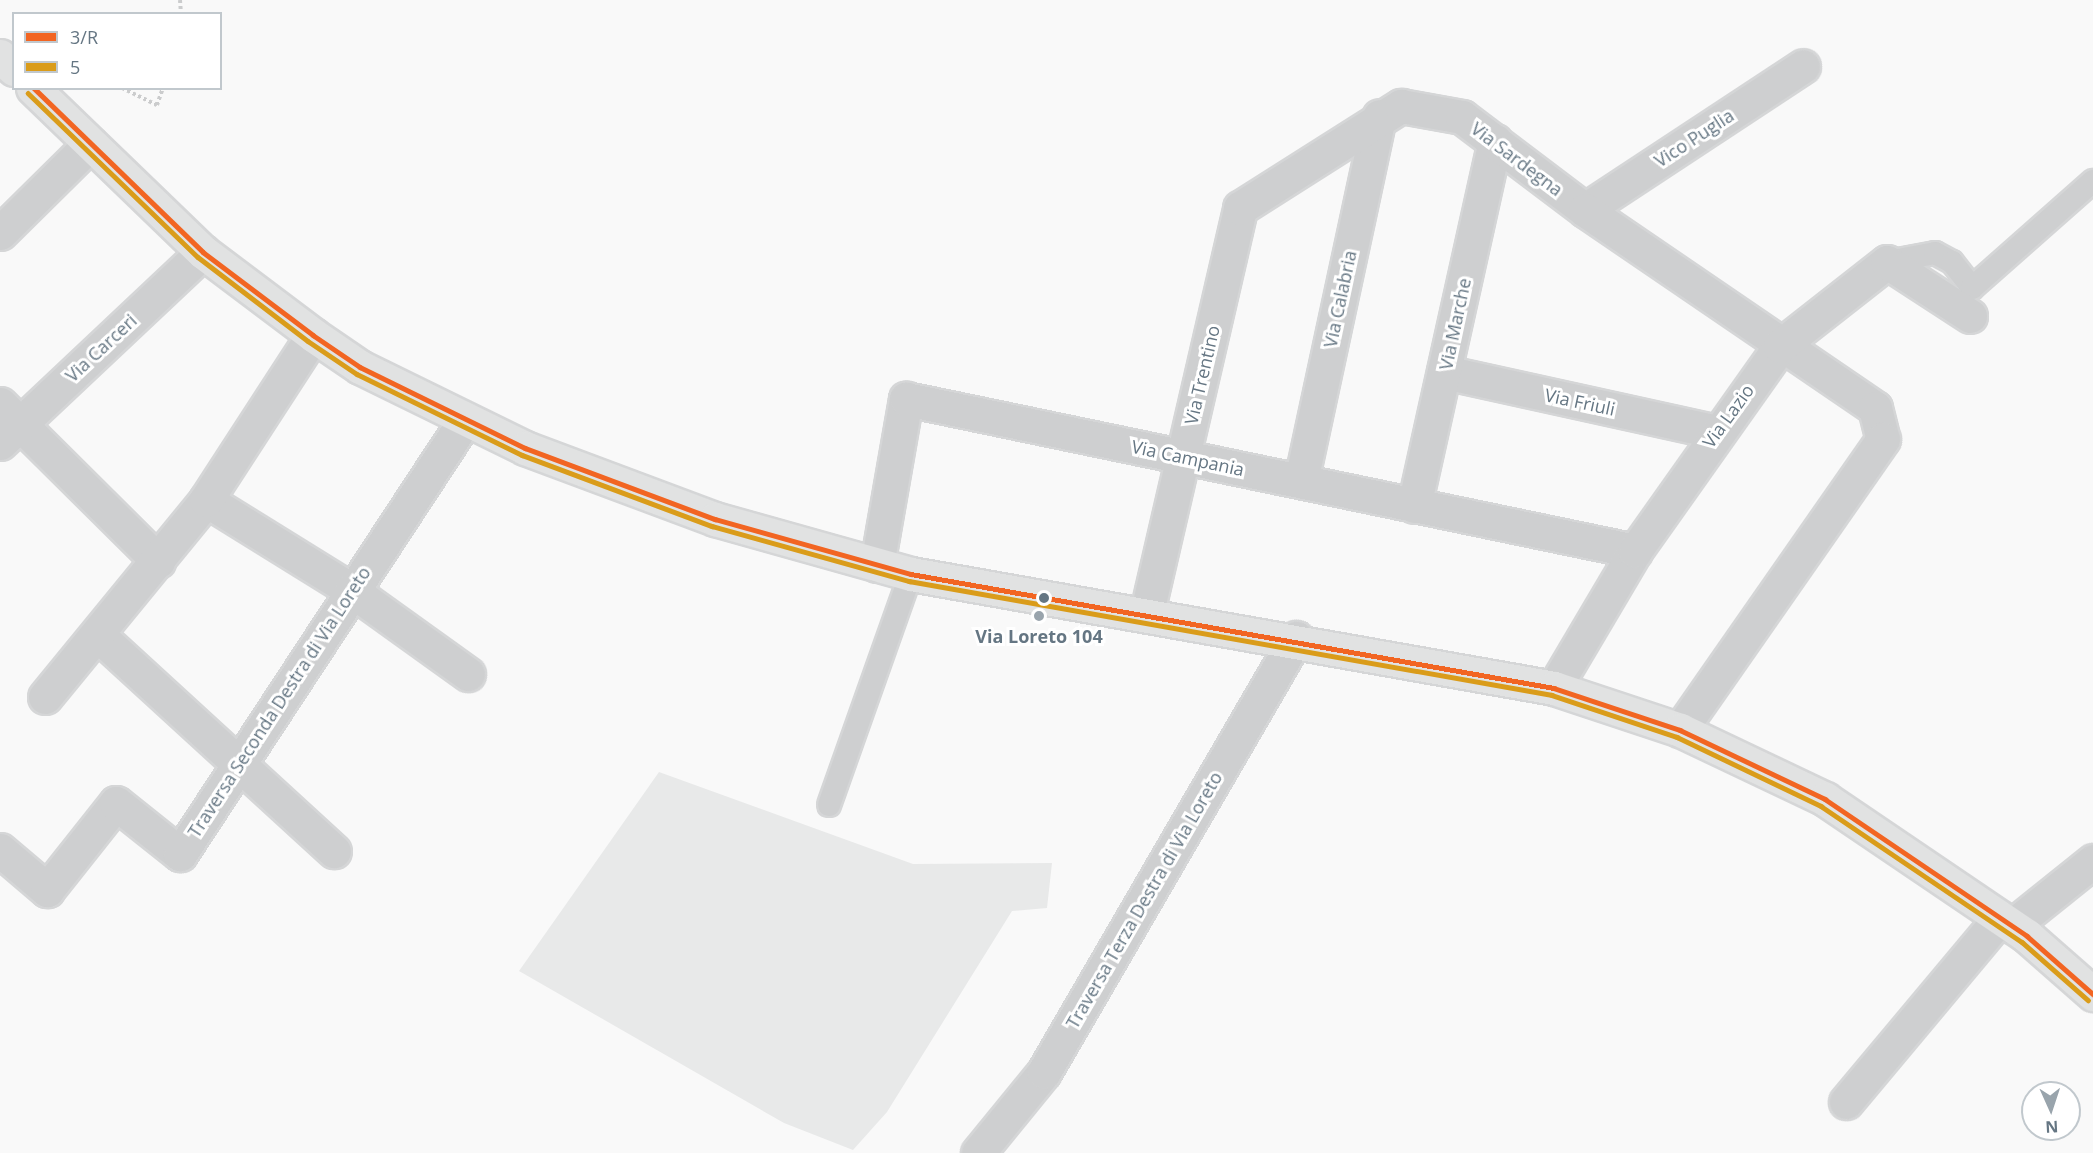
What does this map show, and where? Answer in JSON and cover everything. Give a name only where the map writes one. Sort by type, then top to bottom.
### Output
[{"type":"street","points":[[0,56],[12,67]]},
{"type":"street","name":"Vico Puglia","points":[[1585,210],[1803,66]]},
{"type":"street","points":[[35,90],[202,252],[360,367],[465,420],[715,519],[911,574],[1296,638],[1554,688],[1680,730],[1825,799],[2006,922],[2093,994]]},
{"type":"street","name":"Via Sardegna","points":[[1240,208],[1379,116],[1401,106],[1462,117],[1585,210],[1780,346],[1875,408],[1883,439],[1680,730]]},
{"type":"street","name":"Via Calabria","points":[[1301,482],[1379,116]]},
{"type":"street","name":"Via Marche","points":[[1414,506],[1495,141]]},
{"type":"street","points":[[0,233],[90,144]]},
{"type":"street","name":"Via Trentino","points":[[1147,612],[1240,208]]},
{"type":"street","name":"Via Carceri","points":[[7,424],[202,252]]},
{"type":"street","points":[[1887,262],[1970,316]]},
{"type":"street","name":"Via Lazio","points":[[1554,688],[1635,551],[1716,432],[1780,346],[1887,262]]},
{"type":"street","points":[[45,697],[98,635],[206,500],[313,335]]},
{"type":"street","name":"Via Friuli","points":[[1444,372],[1716,432]]},
{"type":"street","name":"Via Campania","points":[[877,564],[906,399],[1635,551]]},
{"type":"street","name":"Traversa Seconda Destra di Via Loreto","points":[[0,850],[47,890],[116,803],[180,854],[351,590],[465,420]]},
{"type":"street","points":[[7,424],[158,561]]},
{"type":"street","points":[[206,500],[351,590],[468,674]]},
{"type":"street","points":[[98,635],[334,851]]},
{"type":"street","name":"Traversa Terza Destra di Via Loreto","points":[[978,1153],[1044,1072],[1296,638]]},
{"type":"street","points":[[1846,1102],[2006,922],[2093,861]]},
{"type":"lane","points":[[1887,262],[1935,253],[1952,262],[1972,288],[2093,181]]},
{"type":"lane","points":[[829,805],[911,574]]},
{"type":"path","points":[[126,90],[157,105],[162,90]]},
{"type":"shaded area","points":[[659,772],[913,864],[1052,863],[1047,908],[1012,911],[887,1112],[853,1150],[784,1123],[519,971]]},
{"type":"transit line","name":"3/R","points":[[36,90],[203,252],[313,335],[360,367],[525,448],[715,519],[911,574],[1554,688],[1680,730],[1825,799],[2027,936],[2093,994]]},
{"type":"transit line","name":"5","points":[[28,93],[198,257],[308,341],[357,374],[522,455],[712,526],[909,581],[1552,695],[1677,737],[1821,806],[2022,942],[2088,1000]]},
{"type":"place","name":"Via Loreto 104","points":[[1039,616]]}]
